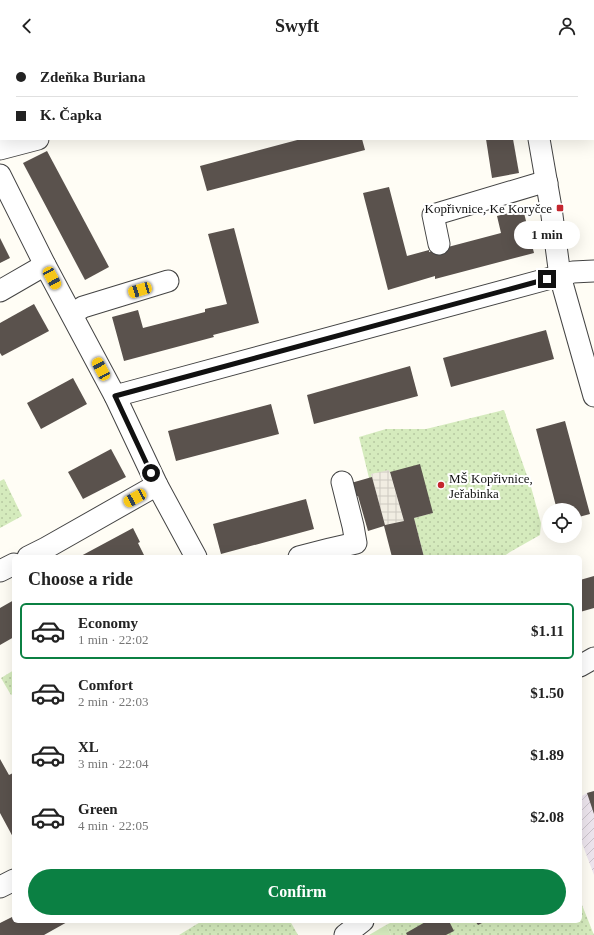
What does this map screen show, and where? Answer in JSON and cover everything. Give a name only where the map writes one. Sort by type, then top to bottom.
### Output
[{"type":"street","points":[[0,149],[34,140]]},
{"type":"street","points":[[539,140],[552,208],[560,276],[594,396]]},
{"type":"street","points":[[0,174],[45,265],[115,396],[157,485],[195,555]]},
{"type":"street","points":[[439,244],[433,215],[537,184],[547,183]]},
{"type":"street","points":[[0,292],[45,265]]},
{"type":"street","points":[[115,396],[573,272],[594,271]]},
{"type":"street","points":[[72,314],[83,307],[168,281]]},
{"type":"street","points":[[307,555],[356,543],[342,482]]},
{"type":"street","points":[[36,555],[57,550],[157,485]]},
{"type":"street","points":[[0,571],[12,565]]},
{"type":"street","points":[[582,665],[594,658]]},
{"type":"street","points":[[0,887],[12,881]]},
{"type":"street","points":[[345,935],[360,923]]},
{"type":"shaded area","points":[[389,470],[404,521],[385,525],[371,474]]},
{"type":"shaded area","points":[[594,791],[594,875],[582,843],[582,796]]},
{"type":"green space","name":"MŠ Kopřivnice, Jeřabinka","points":[[504,410],[531,487],[541,523],[540,535],[506,555],[423,555],[414,518],[433,513],[390,472],[371,474],[372,477],[369,478],[359,437],[386,429],[426,429]]},
{"type":"green space","points":[[4,479],[22,516],[0,528],[0,481]]},
{"type":"green space","points":[[12,671],[11,695],[1,678]]},
{"type":"green space","points":[[582,905],[594,935],[391,935],[386,925],[390,923],[582,923]]},
{"type":"green space","points":[[199,923],[291,923],[298,935],[179,935]]},
{"type":"green space","points":[[386,925],[391,935],[369,935]]},
{"type":"building","points":[[297,140],[362,140],[365,150],[207,191],[200,166]]},
{"type":"building","points":[[486,140],[513,140],[519,173],[492,178]]},
{"type":"building","points":[[47,151],[109,267],[85,280],[23,163]]},
{"type":"building","points":[[389,187],[407,256],[429,250],[429,252],[501,233],[497,216],[523,209],[534,253],[435,279],[435,276],[388,290],[363,193]]},
{"type":"building","points":[[234,228],[259,323],[213,335],[214,337],[124,361],[112,317],[138,310],[143,328],[205,312],[205,309],[227,304],[208,234]]},
{"type":"building","points":[[0,238],[10,258],[0,263]]},
{"type":"building","points":[[34,304],[49,331],[2,356],[0,353],[0,323]]},
{"type":"building","points":[[546,330],[554,359],[451,387],[443,358]]},
{"type":"building","points":[[410,366],[418,396],[314,424],[307,395]]},
{"type":"building","points":[[73,378],[87,404],[41,429],[27,403]]},
{"type":"building","points":[[271,404],[279,434],[176,461],[168,431]]},
{"type":"building","points":[[565,421],[590,514],[582,516],[582,503],[555,503],[536,429]]},
{"type":"building","points":[[111,449],[126,477],[83,499],[68,472]]},
{"type":"building","points":[[420,464],[433,513],[414,518],[423,555],[391,555],[384,526],[368,531],[358,496],[355,497],[351,483],[372,477],[385,525],[404,521],[390,472]]},
{"type":"building","points":[[306,499],[314,529],[221,554],[213,524]]},
{"type":"building","points":[[133,528],[140,542],[138,543],[144,555],[83,555]]},
{"type":"building","points":[[594,576],[594,608],[582,611],[582,579]]},
{"type":"building","points":[[12,601],[12,638],[0,645],[0,608]]},
{"type":"building","points":[[0,759],[9,775],[12,774],[12,835],[0,813]]},
{"type":"building","points":[[594,791],[594,814],[587,793]]},
{"type":"building","points":[[12,917],[12,923],[65,923],[44,935],[0,935],[0,923]]},
{"type":"building","points":[[424,923],[450,923],[454,931],[446,935],[407,935],[406,933]]},
{"type":"place","name":"Kopřivnice, Ke Koryčce","points":[[560,208]]},
{"type":"place","name":"MŠ Kopřivnice, Jeřabinka","points":[[441,485]]},
{"type":"route","points":[[151,473],[115,396],[547,279]]}]
